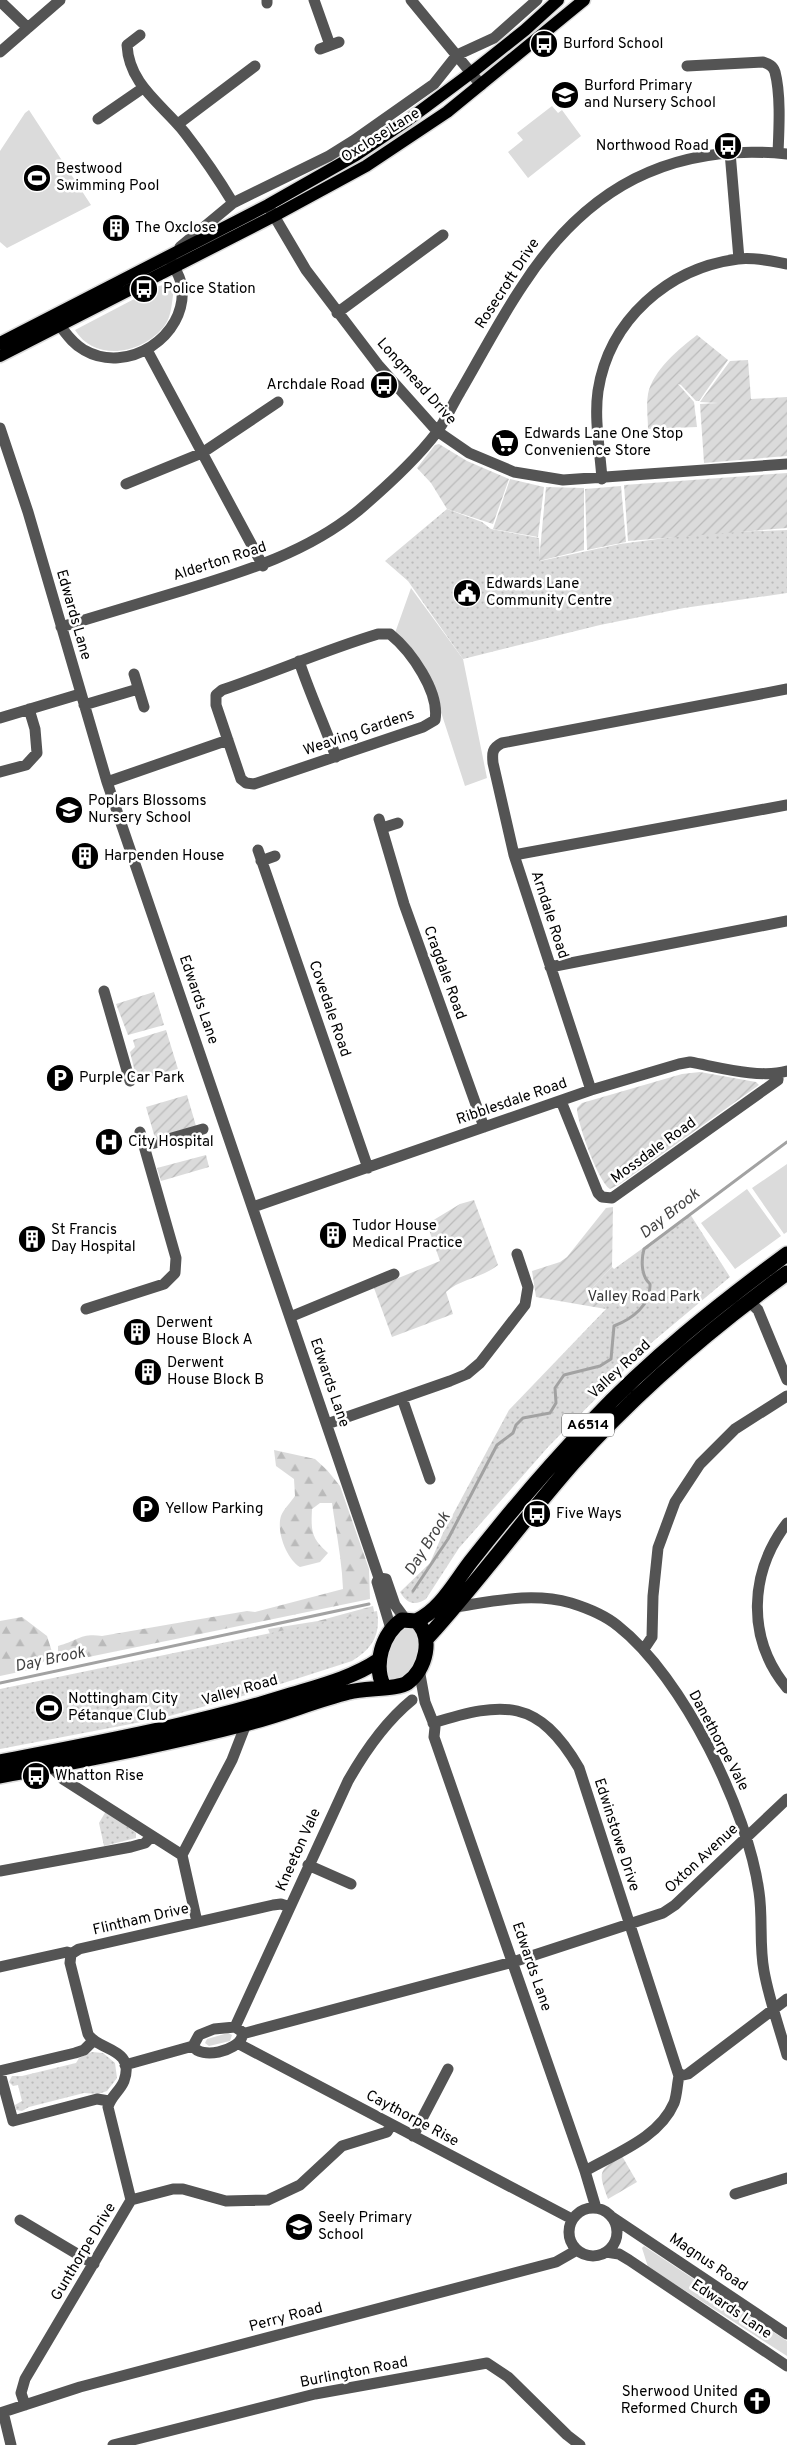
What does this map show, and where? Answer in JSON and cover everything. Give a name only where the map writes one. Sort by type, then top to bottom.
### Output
[{"type":"highway","name":"Valley Road","points":[[411,1620],[424,1618],[438,1604],[472,1559],[542,1477],[590,1422],[622,1390],[692,1328],[787,1254]]},
{"type":"highway","name":"Valley Road","points":[[428,1638],[456,1607],[521,1523],[608,1425],[675,1362],[749,1301],[787,1273]]},
{"type":"highway","name":"A6514","points":[[391,1629],[411,1620]]},
{"type":"highway","points":[[411,1620],[428,1638]]},
{"type":"highway","points":[[391,1629],[379,1660],[379,1673],[384,1686],[400,1687]]},
{"type":"highway","name":"A6514","points":[[400,1687],[407,1684],[419,1669],[428,1638]]},
{"type":"highway","name":"Valley Road","points":[[0,1776],[50,1759],[230,1713],[354,1674],[379,1660]]},
{"type":"highway","name":"Valley Road","points":[[0,1762],[50,1759],[158,1745],[246,1724],[344,1693],[384,1686]]},
{"type":"main road","name":"Oxclose Lane","points":[[0,356],[161,274],[271,211],[408,120],[525,30],[558,0]]},
{"type":"main road","name":"Oxclose Lane","points":[[0,343],[155,262],[271,211],[366,166],[411,137],[482,85],[584,0]]},
{"type":"street","points":[[0,52],[60,0]]},
{"type":"street","points":[[314,0],[330,45]]},
{"type":"street","points":[[411,0],[482,85]]},
{"type":"street","name":"Oxclose Lane","points":[[169,256],[233,202],[329,156],[354,141],[434,84],[457,55],[494,38],[537,0]]},
{"type":"street","points":[[0,1],[28,28]]},
{"type":"street","points":[[140,35],[127,45],[129,63],[143,88],[178,124],[206,161],[233,202]]},
{"type":"street","name":"Rosecroft Drive","points":[[437,431],[522,285],[551,245],[581,213],[616,189],[652,171],[697,156],[730,152],[783,153],[775,71],[770,65],[763,62],[687,66]]},
{"type":"street","points":[[178,124],[255,66]]},
{"type":"street","points":[[98,119],[143,88]]},
{"type":"street","points":[[730,152],[739,259]]},
{"type":"street","name":"Longmead Drive","points":[[271,211],[306,270],[337,314],[395,385],[437,431],[469,453],[514,472],[563,480],[602,479],[787,464]]},
{"type":"street","points":[[337,314],[442,235]]},
{"type":"street","points":[[52,315],[72,341],[85,351],[99,355],[123,357],[147,350],[170,329],[178,315],[182,286],[169,256]]},
{"type":"street","points":[[602,479],[598,392],[612,346],[630,318],[652,295],[680,277],[707,265],[739,259],[762,259],[787,264]]},
{"type":"street","points":[[155,262],[161,274]]},
{"type":"street","points":[[147,350],[262,566]]},
{"type":"street","points":[[126,484],[202,453],[278,402]]},
{"type":"street","name":"Edwards Lane","points":[[0,428],[28,512],[107,782],[380,1578],[377,1582],[391,1629]]},
{"type":"street","name":"Alderton Road","points":[[61,627],[262,566],[306,544],[356,512],[400,472],[437,431]]},
{"type":"street","name":"Weaving Gardens","points":[[390,634],[399,641],[429,683],[436,710],[435,720],[431,724],[336,757],[254,784],[246,783],[241,779],[216,705],[216,695],[222,690],[299,661],[312,654],[372,636],[390,634]]},
{"type":"street","points":[[299,661],[311,699],[324,723],[336,757]]},
{"type":"street","points":[[134,674],[144,707]]},
{"type":"street","points":[[84,705],[138,689]]},
{"type":"street","name":"Arndale Road","points":[[591,1090],[514,855],[493,764],[492,754],[495,746],[502,743],[787,689]]},
{"type":"street","points":[[0,718],[80,694]]},
{"type":"street","points":[[0,772],[26,765],[37,754],[35,728],[29,709]]},
{"type":"street","points":[[107,782],[228,740]]},
{"type":"street","points":[[514,855],[787,805]]},
{"type":"street","name":"Cragdale Road","points":[[398,822],[380,823],[404,904],[484,1127]]},
{"type":"street","name":"Covedale Road","points":[[275,856],[260,855],[368,1168]]},
{"type":"street","points":[[550,967],[787,921]]},
{"type":"street","points":[[104,991],[125,1044],[130,1080]]},
{"type":"street","name":"Ribblesdale Road","points":[[253,1207],[591,1090],[690,1062],[763,1074],[782,1073]]},
{"type":"street","name":"Mossdale Road","points":[[561,1101],[598,1193],[602,1197],[612,1198],[778,1080],[782,1073]]},
{"type":"street","points":[[144,1146],[203,1129]]},
{"type":"street","points":[[86,1309],[164,1284],[175,1274],[176,1258],[140,1132]]},
{"type":"street","points":[[327,1424],[467,1374],[480,1363],[525,1305],[528,1287],[517,1254]]},
{"type":"street","points":[[509,1270],[521,1266]]},
{"type":"street","points":[[290,1316],[394,1274]]},
{"type":"street","points":[[749,1301],[758,1310],[787,1380]]},
{"type":"street","points":[[644,1649],[652,1637],[653,1596],[658,1548],[675,1502],[700,1464],[735,1428],[787,1396]]},
{"type":"street","points":[[402,1398],[424,1474]]},
{"type":"street","points":[[785,1529],[770,1547],[762,1566],[758,1586],[757,1616],[762,1643],[776,1672],[787,1688]]},
{"type":"street","name":"Edwards Lane","points":[[380,1578],[386,1579],[395,1605],[411,1620]]},
{"type":"street","name":"Danethorpe Vale","points":[[456,1607],[523,1596],[570,1603],[588,1609],[617,1625],[644,1649],[688,1710],[742,1821],[759,1892],[764,1971],[787,2055]]},
{"type":"street","name":"Edwards Lane","points":[[419,1669],[425,1702],[433,1723],[434,1737],[585,2171],[596,2208]]},
{"type":"street","name":"Edwards Lane","points":[[400,1687],[420,1708],[427,1729],[434,1737]]},
{"type":"street","name":"Kneeton Vale","points":[[239,2035],[308,1864],[348,1781],[360,1759],[386,1724],[412,1700]]},
{"type":"street","name":"Edwinstowe Drive","points":[[433,1723],[468,1712],[493,1707],[512,1709],[534,1717],[552,1729],[567,1747],[579,1768],[679,2076]]},
{"type":"street","points":[[197,1922],[182,1854],[232,1760],[246,1724]]},
{"type":"street","points":[[50,1759],[63,1778],[182,1854]]},
{"type":"street","name":"Oxton Avenue","points":[[239,2035],[513,1962],[663,1913],[675,1905],[787,1799]]},
{"type":"street","points":[[0,1871],[131,1847],[145,1843],[152,1836]]},
{"type":"street","points":[[308,1864],[351,1884]]},
{"type":"street","name":"Flintham Drive","points":[[0,1967],[66,1952],[71,1954],[78,1949],[273,1905],[281,1904],[290,1907]]},
{"type":"street","points":[[71,1954],[70,1964],[88,2034],[93,2041],[116,2051],[125,2065],[124,2082],[110,2101],[97,2098],[13,2121],[0,2072],[84,2050],[93,2041]]},
{"type":"street","points":[[585,2171],[650,2134],[665,2119],[674,2102],[679,2076],[688,2074],[787,1999]]},
{"type":"street","points":[[125,2065],[193,2046],[199,2035],[220,2028],[239,2035]]},
{"type":"street","points":[[193,2046],[198,2052],[206,2053],[239,2035]]},
{"type":"street","name":"Caythorpe Rise","points":[[239,2035],[391,2125],[572,2219]]},
{"type":"street","points":[[413,2136],[448,2069]]},
{"type":"street","name":"Gunthorpe Drive","points":[[25,2405],[21,2393],[25,2379],[131,2200],[109,2114],[110,2101]]},
{"type":"street","points":[[131,2200],[173,2189],[183,2189],[226,2201],[268,2200],[300,2185],[342,2146],[387,2132],[391,2125]]},
{"type":"street","points":[[735,2194],[787,2178]]},
{"type":"street","points":[[596,2208],[612,2217],[615,2223],[616,2237],[606,2252],[588,2255],[577,2250],[570,2238],[572,2219],[579,2212],[596,2208]]},
{"type":"street","name":"Magnus Road","points":[[612,2217],[787,2334]]},
{"type":"street","points":[[20,2220],[94,2264]]},
{"type":"street","name":"Perry Road","points":[[1,2412],[80,2387],[556,2262],[577,2250]]},
{"type":"street","name":"Edwards Lane","points":[[606,2252],[619,2254],[629,2260],[787,2366]]},
{"type":"street","name":"Burlington Road","points":[[113,2445],[315,2394],[487,2363],[508,2377],[576,2444]]},
{"type":"street","points":[[1,2412],[11,2445]]},
{"type":"green space","points":[[552,106],[558,113],[562,110],[581,136],[528,178],[508,152],[523,140],[517,133]]},
{"type":"green space","name":"Bestwood Swimming Pool","points":[[29,110],[91,205],[7,248],[0,242],[0,151],[25,113]]},
{"type":"green space","points":[[168,284],[174,288],[169,317],[156,335],[145,343],[120,351],[107,351],[95,347],[84,340],[75,330],[159,286]]},
{"type":"green space","points":[[697,335],[728,360],[699,401],[696,401],[678,384],[694,402],[697,427],[648,429],[648,394],[655,377],[675,353]]},
{"type":"green space","points":[[748,360],[751,399],[787,397],[787,456],[704,463],[700,404],[718,403],[700,402],[730,361]]},
{"type":"green space","points":[[439,444],[467,461],[509,479],[493,524],[447,509],[431,483],[417,468],[435,445]]},
{"type":"green space","points":[[787,473],[787,528],[628,541],[624,485]]},
{"type":"green space","points":[[510,479],[544,487],[538,537],[493,529]]},
{"type":"green space","points":[[621,486],[626,542],[587,550],[585,489]]},
{"type":"green space","points":[[546,487],[584,488],[584,550],[539,561]]},
{"type":"green space","points":[[447,509],[482,522],[491,529],[539,538],[540,561],[620,544],[703,533],[787,530],[787,593],[684,608],[600,625],[463,659],[408,581],[385,561]]},
{"type":"green space","points":[[411,588],[463,659],[487,778],[465,786],[428,672],[395,633]]},
{"type":"green space","points":[[154,992],[164,1025],[128,1035],[116,1004]]},
{"type":"green space","points":[[166,1030],[178,1069],[137,1080],[130,1052],[135,1047],[133,1040]]},
{"type":"green space","points":[[700,1072],[756,1082],[759,1085],[620,1184],[610,1189],[605,1184],[594,1164],[580,1126],[577,1108],[582,1103],[682,1074]]},
{"type":"green space","points":[[187,1095],[196,1126],[155,1138],[146,1107]]},
{"type":"green space","points":[[206,1155],[209,1167],[161,1181],[157,1168]]},
{"type":"green space","points":[[787,1164],[787,1232],[784,1234],[752,1188]]},
{"type":"green space","points":[[747,1189],[781,1236],[735,1269],[701,1223]]},
{"type":"green space","points":[[474,1200],[498,1265],[485,1273],[458,1284],[446,1292],[453,1314],[392,1337],[374,1288],[440,1261],[427,1224],[460,1204]]},
{"type":"green space","points":[[613,1207],[612,1267],[591,1289],[606,1309],[536,1297],[532,1271],[560,1262],[567,1257],[606,1208]]},
{"type":"green space","name":"Valley Road Park","points":[[690,1214],[730,1277],[650,1344],[549,1446],[459,1548],[426,1599],[418,1603],[412,1603],[405,1599],[400,1592],[430,1563],[443,1533],[509,1410],[606,1309],[591,1289],[612,1267],[614,1269]]},
{"type":"green space","points":[[274,1450],[315,1459],[340,1486],[369,1569],[370,1599],[69,1661],[58,1656],[58,1646],[84,1637],[102,1636],[247,1611],[255,1612],[343,1589],[332,1503],[320,1503],[312,1509],[313,1534],[318,1543],[328,1553],[320,1562],[300,1567],[287,1552],[281,1537],[280,1522],[282,1514],[295,1496],[294,1479],[276,1466]]},
{"type":"green space","points":[[373,1606],[375,1616],[270,1634],[268,1629],[318,1621]]},
{"type":"green space","points":[[377,1611],[378,1627],[374,1640],[365,1651],[352,1661],[246,1695],[162,1718],[0,1749],[0,1689]]},
{"type":"green space","points":[[22,1617],[47,1636],[53,1655],[33,1669],[0,1676],[0,1621]]},
{"type":"green space","points":[[406,1628],[417,1632],[421,1643],[408,1673],[400,1680],[393,1680],[389,1676],[386,1667],[386,1657],[389,1646],[396,1636]]},
{"type":"green space","points":[[106,1811],[136,1833],[136,1838],[104,1846],[99,1823]]},
{"type":"green space","points":[[228,2033],[232,2035],[230,2041],[209,2046],[205,2043],[207,2039]]},
{"type":"green space","points":[[92,2052],[103,2053],[115,2063],[117,2078],[107,2091],[98,2094],[84,2093],[29,2107],[22,2111],[16,2110],[15,2105],[22,2101],[18,2085],[13,2086],[9,2082],[12,2076],[22,2076],[76,2063],[79,2058]]},
{"type":"green space","points":[[622,2156],[637,2182],[608,2199],[602,2173],[608,2165]]},
{"type":"green space","points":[[644,2246],[787,2341],[787,2356],[648,2267],[642,2248]]},
{"type":"waterway","name":"Day Brook","points":[[413,1591],[448,1539],[497,1445],[513,1433],[516,1425],[523,1418],[550,1413],[556,1403],[555,1388],[564,1375],[600,1366],[611,1359],[614,1326],[634,1315],[644,1305],[649,1292],[650,1284],[642,1268],[644,1249],[787,1142]]},
{"type":"waterway","name":"Day Brook","points":[[0,1683],[369,1604]]},
{"type":"place","name":"Burford School","points":[[544,44]]},
{"type":"place","name":"Burford Primary and Nursery School","points":[[565,95]]},
{"type":"place","name":"Northwood Road","points":[[728,146]]},
{"type":"place","name":"Bestwood Swimming Pool","points":[[37,178]]},
{"type":"place","name":"The Oxclose","points":[[116,228]]},
{"type":"place","name":"Police Station","points":[[144,289]]},
{"type":"place","name":"Archdale Road","points":[[384,385]]},
{"type":"place","name":"Edwards Lane One Stop Convenience Store","points":[[505,443]]},
{"type":"place","name":"Edwards Lane Community Centre","points":[[467,593]]},
{"type":"place","name":"Poplars Blossoms Nursery School","points":[[69,810]]},
{"type":"place","name":"Harpenden House","points":[[85,856]]},
{"type":"place","name":"Purple Car Park","points":[[60,1078]]},
{"type":"place","name":"City Hospital","points":[[109,1142]]},
{"type":"place","name":"Tudor House Medical Practice","points":[[333,1235]]},
{"type":"place","name":"St Francis Day Hospital","points":[[32,1239]]},
{"type":"place","name":"Derwent House Block A","points":[[137,1332]]},
{"type":"place","name":"Derwent House Block B","points":[[148,1372]]},
{"type":"place","name":"Yellow Parking","points":[[146,1509]]},
{"type":"place","name":"Five Ways","points":[[537,1514]]},
{"type":"place","name":"Nottingham City Pétanque Club","points":[[49,1708]]},
{"type":"place","name":"Whatton Rise","points":[[36,1776]]},
{"type":"place","name":"Seely Primary School","points":[[299,2227]]},
{"type":"place","name":"Sherwood United Reformed Church","points":[[757,2401]]}]
